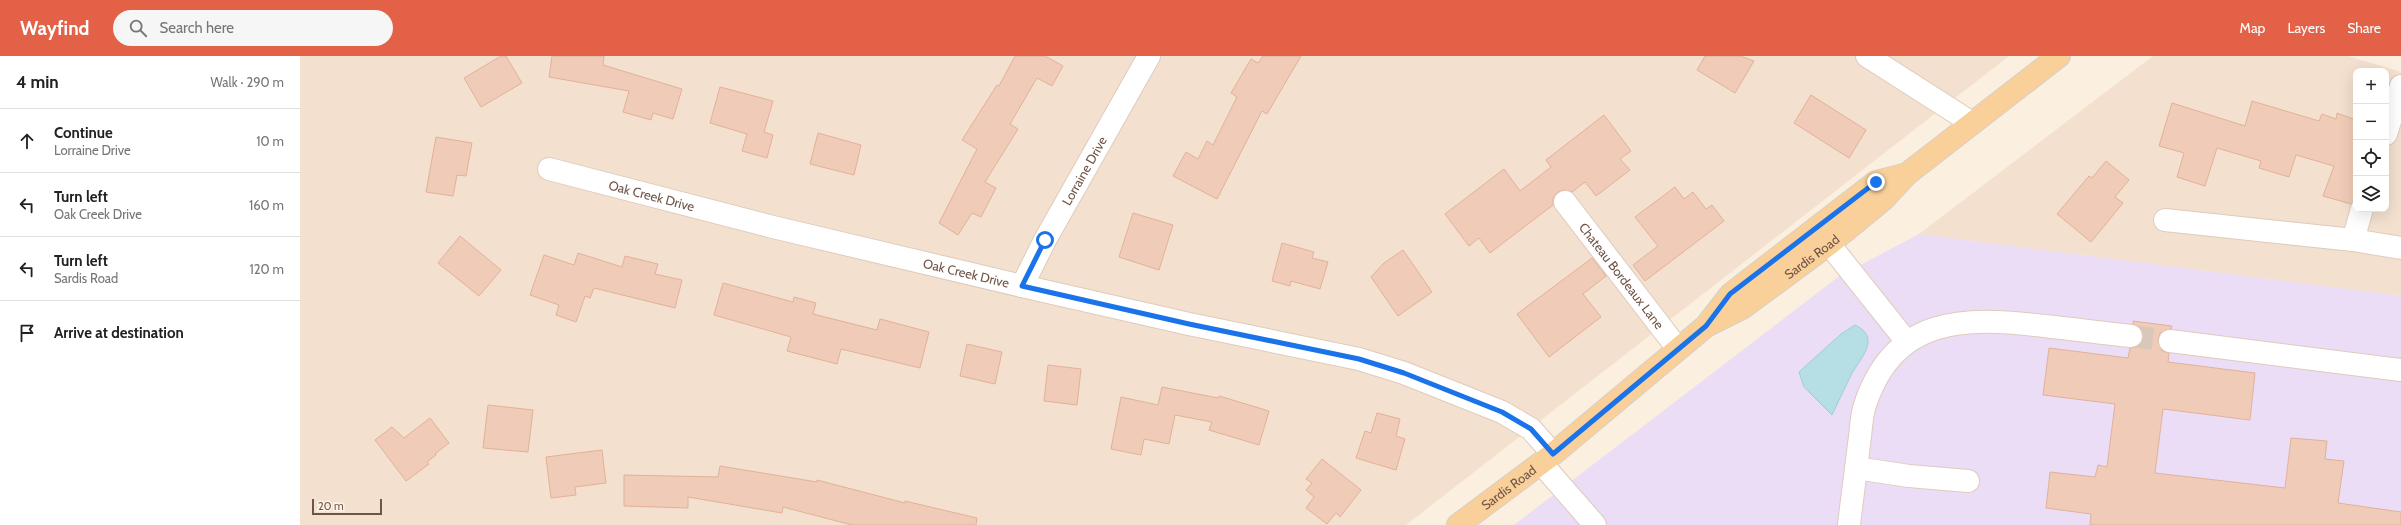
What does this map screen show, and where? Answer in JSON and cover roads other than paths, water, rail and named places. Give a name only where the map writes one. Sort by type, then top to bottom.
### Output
[{"type":"main road","name":"Sardis Road","points":[[1458,525],[1547,459],[1706,326],[1742,308],[1829,244],[1884,199],[1907,174],[2059,56]]},
{"type":"main road","name":"Sardis Road","points":[[1706,326],[1730,294],[1876,182],[1907,174]]},
{"type":"street","name":"Lorraine Drive","points":[[1022,286],[1045,240],[1149,56]]},
{"type":"street","points":[[1867,56],[1972,123]]},
{"type":"street","points":[[2389,124],[2401,86]]},
{"type":"street","name":"Oak Creek Drive","points":[[550,169],[773,227],[1189,324],[1359,359],[1404,373],[1502,412],[1531,429],[1547,459],[1596,525]]},
{"type":"street","name":"Chateau Bordeaux Lane","points":[[1565,202],[1678,349]]},
{"type":"street","points":[[2353,240],[2361,212]]},
{"type":"street","points":[[2165,220],[2353,240],[2401,248]]},
{"type":"street","points":[[1829,244],[1908,342]]},
{"type":"street","points":[[1849,525],[1864,409],[1872,385],[1891,356],[1908,342],[1937,328],[1958,322],[1997,320],[2132,336]]},
{"type":"street","points":[[2170,341],[2401,370]]},
{"type":"street","points":[[1856,468],[1968,481]]},
{"type":"water","points":[[1855,325],[1863,330],[1867,335],[1867,348],[1852,373],[1832,415],[1804,387],[1799,372],[1841,334]]},
{"type":"tunnel","points":[[2131,336],[2170,341]]}]
